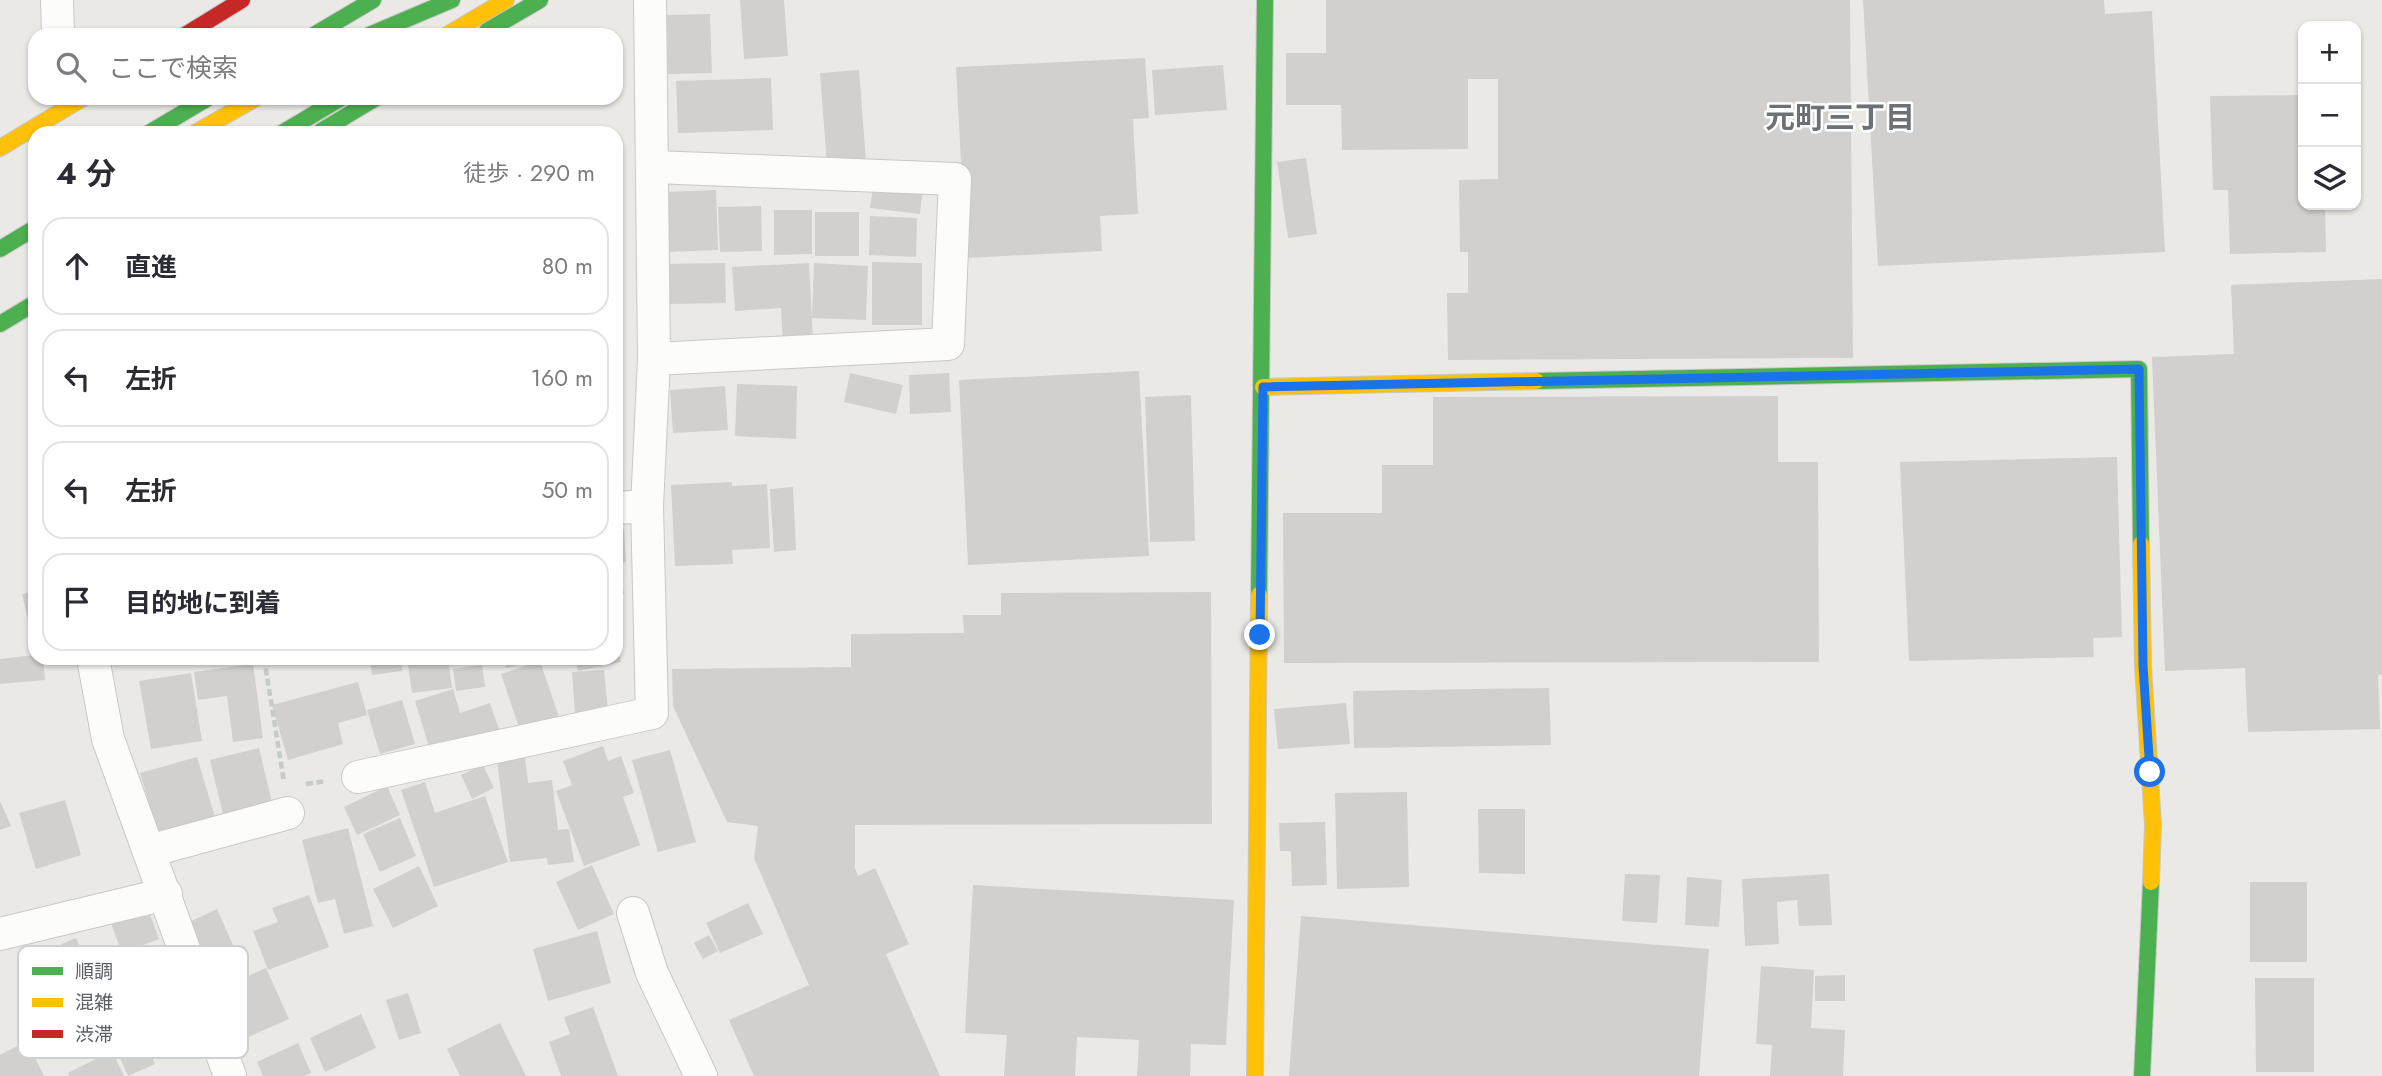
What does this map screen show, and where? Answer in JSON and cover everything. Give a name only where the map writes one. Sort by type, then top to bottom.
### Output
[{"type":"main road","points":[[196,28],[242,0]]},
{"type":"main road","points":[[326,28],[373,0]]},
{"type":"main road","points":[[386,28],[452,0]]},
{"type":"main road","points":[[459,28],[506,0]]},
{"type":"main road","points":[[493,28],[540,0]]},
{"type":"main road","points":[[1255,1076],[1265,0]]},
{"type":"main road","points":[[35,126],[68,105]]},
{"type":"main road","points":[[161,126],[196,105]]},
{"type":"main road","points":[[207,126],[243,105]]},
{"type":"main road","points":[[294,126],[329,105]]},
{"type":"main road","points":[[330,126],[364,105]]},
{"type":"main road","points":[[0,148],[28,130]]},
{"type":"main road","points":[[0,249],[28,232]]},
{"type":"main road","points":[[0,324],[28,307]]},
{"type":"main road","points":[[1263,387],[2139,369],[2143,666],[2153,825],[2142,1076]]},
{"type":"street","points":[[57,0],[58,28]]},
{"type":"street","points":[[358,777],[652,713],[647,506],[654,359],[654,167],[650,0]]},
{"type":"street","points":[[654,167],[955,179],[948,344],[654,359]]},
{"type":"street","points":[[623,508],[647,506]]},
{"type":"street","points":[[94,665],[108,740],[166,894],[182,946]]},
{"type":"street","points":[[149,851],[286,800]]},
{"type":"street","points":[[0,934],[166,894]]},
{"type":"street","points":[[633,913],[652,973],[701,1076]]},
{"type":"path","points":[[265,665],[286,800]]},
{"type":"building","points":[[740,0],[784,0],[788,56],[744,59]]},
{"type":"building","points":[[1326,0],[1850,0],[1853,358],[1448,360],[1447,293],[1468,293],[1468,252],[1460,252],[1459,180],[1498,179],[1498,79],[1468,79],[1468,149],[1342,150],[1341,105],[1286,105],[1286,53],[1326,53]]},
{"type":"building","points":[[1863,0],[2104,0],[2105,14],[2152,11],[2165,252],[1878,266]]},
{"type":"building","points":[[710,14],[712,73],[668,74],[667,15]]},
{"type":"building","points":[[1145,58],[1149,118],[1133,119],[1138,214],[1100,216],[1102,251],[966,258],[956,67]]},
{"type":"building","points":[[1223,65],[1227,110],[1155,115],[1152,70]]},
{"type":"building","points":[[859,70],[866,161],[827,164],[820,73]]},
{"type":"building","points":[[771,78],[773,130],[678,133],[676,81]]},
{"type":"building","points":[[2298,95],[2298,210],[2325,210],[2326,252],[2230,254],[2228,190],[2213,190],[2210,96]]},
{"type":"building","points":[[1306,158],[1317,234],[1288,238],[1277,162]]},
{"type":"building","points":[[873,187],[922,194],[920,214],[870,208]]},
{"type":"building","points":[[716,190],[718,250],[668,252],[666,192]]},
{"type":"building","points":[[761,206],[762,251],[720,252],[718,207]]},
{"type":"building","points":[[774,210],[812,210],[812,254],[774,255]]},
{"type":"building","points":[[815,212],[859,212],[859,256],[815,256]]},
{"type":"building","points":[[870,216],[917,218],[916,257],[869,255]]},
{"type":"building","points":[[872,262],[922,263],[922,325],[872,325]]},
{"type":"building","points":[[725,263],[726,303],[666,304],[665,264]]},
{"type":"building","points":[[809,263],[813,341],[783,343],[781,308],[735,311],[732,267]]},
{"type":"building","points":[[814,263],[868,266],[866,320],[812,318]]},
{"type":"building","points":[[2382,279],[2382,675],[2378,675],[2380,729],[2248,732],[2245,668],[2165,671],[2152,357],[2234,354],[2231,285]]},
{"type":"building","points":[[1139,371],[1149,556],[968,565],[959,380]]},
{"type":"building","points":[[850,373],[903,385],[896,414],[844,402]]},
{"type":"building","points":[[949,373],[951,412],[910,414],[909,375]]},
{"type":"building","points":[[737,384],[797,386],[796,439],[735,436]]},
{"type":"building","points":[[725,386],[728,430],[673,433],[670,390]]},
{"type":"building","points":[[1191,395],[1195,541],[1150,542],[1145,397]]},
{"type":"building","points":[[1778,396],[1778,462],[1818,462],[1819,662],[1284,663],[1283,513],[1382,513],[1382,465],[1433,465],[1433,397]]},
{"type":"building","points":[[2117,457],[2122,637],[2093,638],[2094,657],[1909,661],[1900,462]]},
{"type":"building","points":[[732,482],[732,486],[767,484],[770,548],[732,550],[733,564],[675,566],[671,485]]},
{"type":"building","points":[[793,487],[796,550],[774,552],[770,489]]},
{"type":"building","points":[[623,529],[626,562],[623,562]]},
{"type":"building","points":[[1211,592],[1212,824],[855,825],[855,868],[858,876],[875,868],[909,944],[886,954],[940,1076],[754,1076],[729,1020],[809,985],[754,858],[758,826],[727,822],[673,706],[672,669],[851,667],[851,634],[964,633],[963,615],[1001,615],[1001,593]]},
{"type":"building","points":[[28,593],[28,620],[22,594]]},
{"type":"building","points":[[28,656],[28,665],[44,665],[45,680],[0,684],[0,659]]},
{"type":"building","points":[[253,665],[263,738],[233,742],[227,696],[198,700],[194,672]]},
{"type":"building","points":[[371,665],[402,665],[402,671],[372,675]]},
{"type":"building","points":[[408,665],[449,665],[452,688],[412,693]]},
{"type":"building","points":[[482,665],[485,687],[456,691],[453,669]]},
{"type":"building","points":[[528,665],[541,665],[559,717],[520,730],[501,674]]},
{"type":"building","points":[[577,665],[607,665],[578,671]]},
{"type":"building","points":[[604,670],[608,711],[575,714],[572,672]]},
{"type":"building","points":[[191,673],[202,741],[151,749],[139,681]]},
{"type":"building","points":[[358,682],[367,715],[338,723],[343,744],[288,760],[272,705]]},
{"type":"building","points":[[1549,688],[1551,745],[1354,748],[1353,691]]},
{"type":"building","points":[[453,689],[460,713],[490,703],[501,735],[432,756],[415,701]]},
{"type":"building","points":[[402,700],[415,744],[380,754],[367,710]]},
{"type":"building","points":[[1346,703],[1350,744],[1278,749],[1274,709]]},
{"type":"building","points":[[603,746],[608,761],[621,756],[634,793],[623,797],[640,845],[584,866],[556,791],[572,785],[563,761]]},
{"type":"building","points":[[259,748],[274,811],[225,823],[210,760]]},
{"type":"building","points":[[670,750],[696,842],[658,852],[632,760]]},
{"type":"building","points":[[197,757],[215,817],[158,833],[140,773]]},
{"type":"building","points":[[525,757],[528,783],[552,780],[558,830],[569,829],[574,862],[548,865],[547,858],[510,862],[497,761]]},
{"type":"building","points":[[483,765],[494,788],[472,799],[461,775]]},
{"type":"building","points":[[425,782],[435,813],[485,796],[508,862],[434,887],[401,790]]},
{"type":"building","points":[[387,786],[400,815],[357,835],[344,807]]},
{"type":"building","points":[[1407,792],[1409,887],[1337,889],[1335,793]]},
{"type":"building","points":[[65,800],[81,855],[36,869],[19,813]]},
{"type":"building","points":[[0,801],[11,826],[0,830]]},
{"type":"building","points":[[1478,809],[1525,809],[1525,874],[1479,873]]},
{"type":"building","points":[[400,818],[416,856],[380,872],[363,834]]},
{"type":"building","points":[[1325,822],[1327,885],[1292,886],[1291,851],[1280,851],[1279,823]]},
{"type":"building","points":[[348,828],[373,926],[344,934],[335,899],[318,903],[302,840]]},
{"type":"building","points":[[592,865],[614,914],[578,930],[556,882]]},
{"type":"building","points":[[419,866],[438,906],[393,928],[373,889]]},
{"type":"building","points":[[1625,874],[1660,875],[1657,923],[1622,921]]},
{"type":"building","points":[[1829,874],[1832,925],[1799,926],[1797,900],[1777,902],[1779,944],[1745,946],[1742,879]]},
{"type":"building","points":[[1687,877],[1722,880],[1719,927],[1685,925]]},
{"type":"building","points":[[2250,882],[2307,882],[2307,962],[2250,962]]},
{"type":"building","points":[[973,885],[1234,900],[1226,1045],[1191,1044],[1190,1076],[1137,1076],[1139,1040],[1077,1037],[1075,1076],[1004,1076],[1007,1035],[965,1033]]},
{"type":"building","points":[[309,895],[329,947],[268,970],[253,931],[278,922],[272,908]]},
{"type":"building","points":[[748,903],[763,934],[720,953],[706,923]]},
{"type":"building","points":[[148,909],[159,939],[140,946],[119,946],[111,923]]},
{"type":"building","points":[[217,909],[233,946],[195,946],[185,924]]},
{"type":"building","points":[[1301,916],[1709,949],[1699,1076],[1289,1076]]},
{"type":"building","points":[[597,931],[611,983],[548,1001],[533,949]]},
{"type":"building","points":[[709,935],[718,951],[703,959],[694,943]]},
{"type":"building","points":[[76,938],[80,946],[58,946]]},
{"type":"building","points":[[1761,966],[1814,970],[1811,1028],[1845,1030],[1843,1076],[1770,1076],[1772,1045],[1756,1044]]},
{"type":"building","points":[[266,968],[289,1019],[248,1037],[248,976]]},
{"type":"building","points":[[1845,975],[1845,1001],[1815,1001],[1815,976]]},
{"type":"building","points":[[2255,978],[2314,978],[2314,1072],[2256,1072]]},
{"type":"building","points":[[408,993],[421,1033],[399,1040],[386,1000]]},
{"type":"building","points":[[593,1007],[618,1076],[561,1076],[549,1042],[570,1034],[564,1017]]},
{"type":"building","points":[[361,1014],[376,1048],[325,1072],[310,1038]]},
{"type":"building","points":[[500,1023],[526,1076],[460,1076],[447,1049]]},
{"type":"building","points":[[298,1043],[311,1073],[304,1076],[263,1076],[257,1062]]},
{"type":"building","points":[[18,1046],[18,1058],[35,1058],[44,1076],[0,1076],[0,1055]]},
{"type":"building","points":[[98,1058],[115,1058],[124,1076],[69,1076],[68,1073]]},
{"type":"building","points":[[120,1058],[152,1058],[155,1064],[128,1076]]},
{"type":"traffic: fast","points":[[326,28],[373,0]]},
{"type":"traffic: fast","points":[[386,28],[452,0]]},
{"type":"traffic: fast","points":[[492,28],[540,0]]},
{"type":"traffic: fast","points":[[1259,595],[1265,0]]},
{"type":"traffic: fast","points":[[161,126],[196,105]]},
{"type":"traffic: fast","points":[[294,126],[329,105]]},
{"type":"traffic: fast","points":[[329,126],[364,105]]},
{"type":"traffic: fast","points":[[0,249],[28,232]]},
{"type":"traffic: fast","points":[[0,324],[28,307]]},
{"type":"traffic: fast","points":[[1536,381],[2139,369],[2141,544]]},
{"type":"traffic: fast","points":[[2142,1076],[2151,882]]},
{"type":"traffic: slow","points":[[459,28],[506,0]]},
{"type":"traffic: slow","points":[[37,126],[71,105]]},
{"type":"traffic: slow","points":[[207,126],[244,105]]},
{"type":"traffic: slow","points":[[0,148],[28,131]]},
{"type":"traffic: slow","points":[[1263,387],[1536,381]]},
{"type":"traffic: slow","points":[[2141,544],[2143,666],[2153,825],[2151,882]]},
{"type":"traffic: slow","points":[[1255,1076],[1259,595]]},
{"type":"traffic: jam","points":[[196,28],[242,0]]},
{"type":"district","name":"元町三丁目","points":[[1840,117]]},
{"type":"route","points":[[1260,635],[1263,387],[2139,369],[2143,666],[2150,772]]}]
